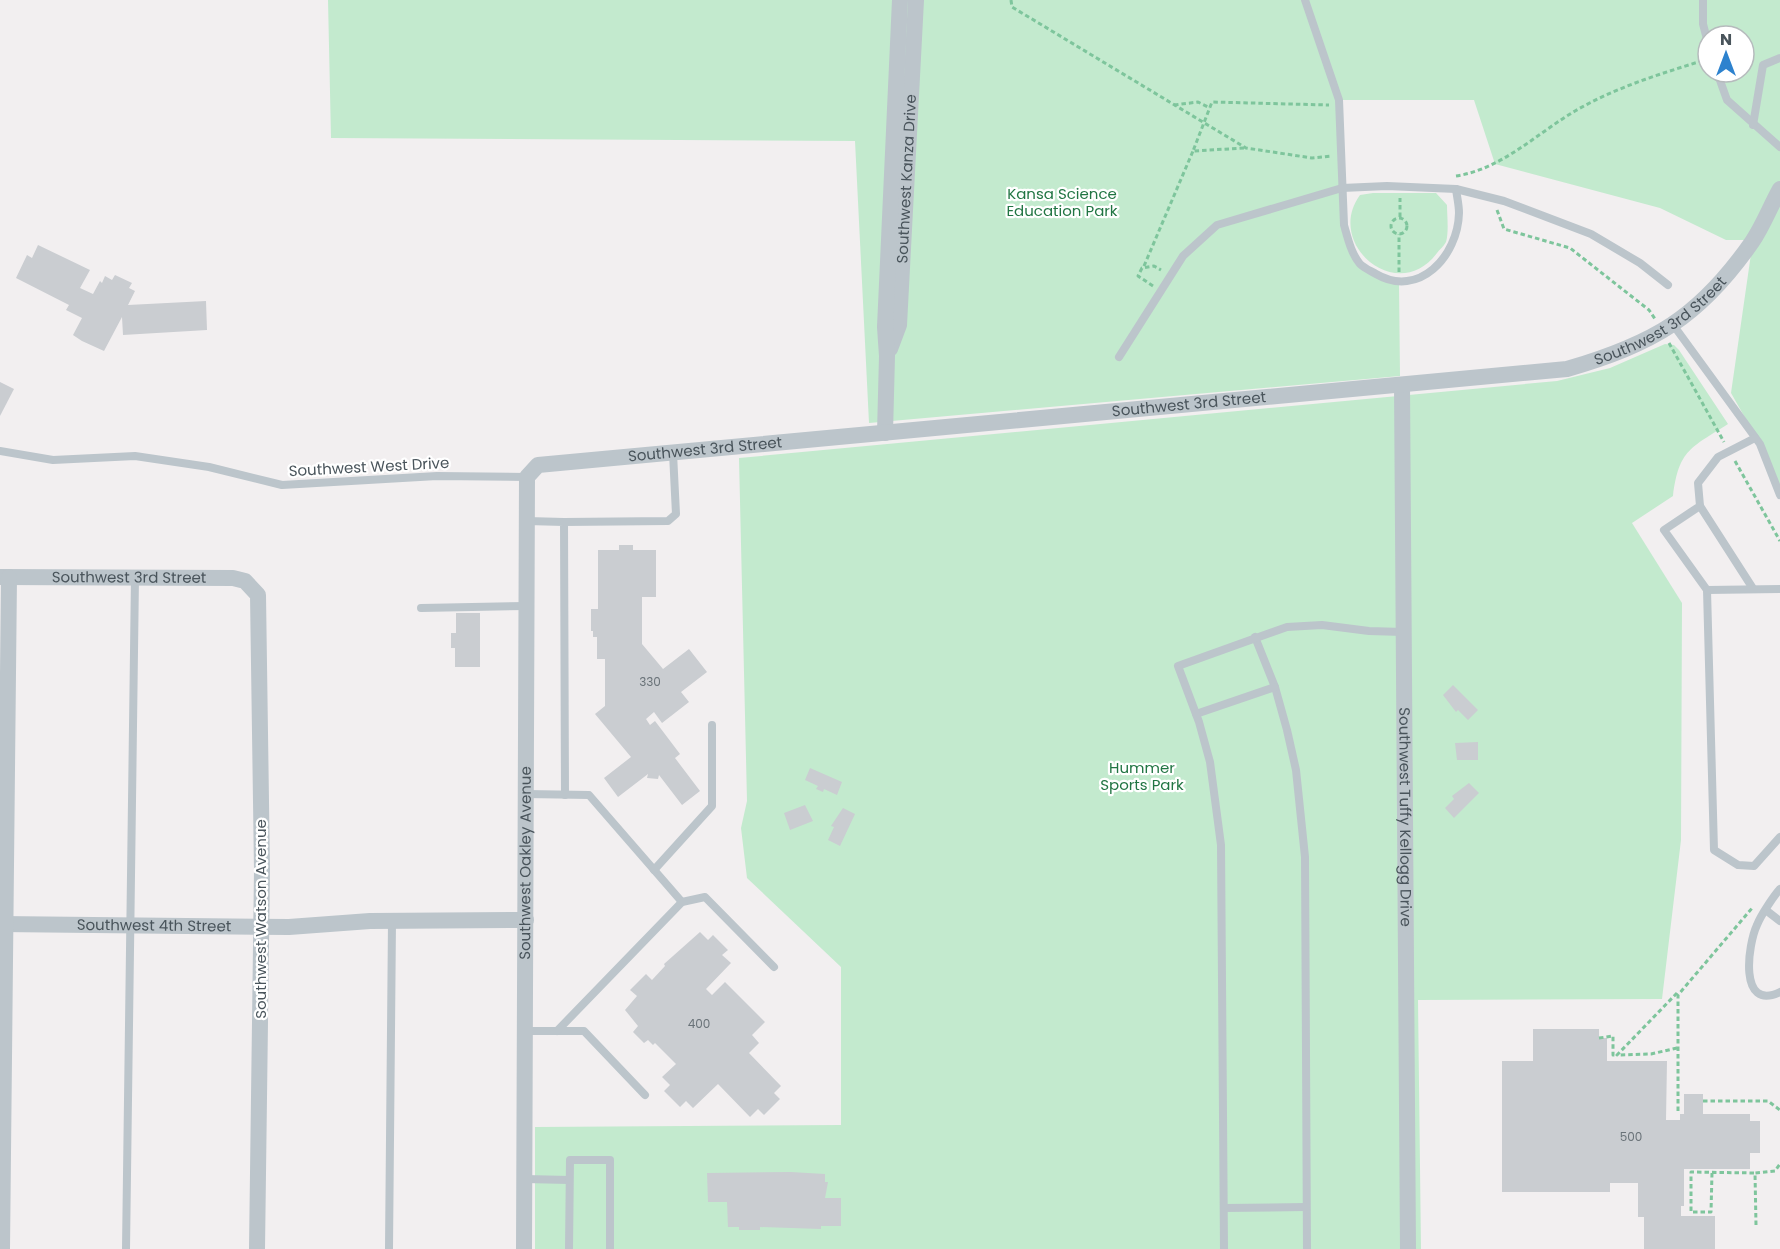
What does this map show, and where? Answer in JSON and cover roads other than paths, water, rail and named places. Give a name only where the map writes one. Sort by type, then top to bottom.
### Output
[{"type":"street","name":"Southwest Kanza Drive","points":[[885,432],[887,356],[885,327],[900,0]]},
{"type":"street","name":"Southwest Kanza Drive","points":[[887,356],[899,325],[916,0]]},
{"type":"street","name":"Southwest 3rd Street","points":[[527,477],[538,465],[1566,369],[1611,356],[1674,326],[1720,285],[1753,240],[1780,189]]},
{"type":"street","name":"Southwest Tuffy Kellogg Drive","points":[[1402,385],[1408,1249]]},
{"type":"street","name":"Southwest Oakley Avenue","points":[[524,1249],[527,477]]},
{"type":"street","name":"Southwest 3rd Street","points":[[4,577],[233,578],[245,581],[255,590]]},
{"type":"street","points":[[2,1249],[4,577]]},
{"type":"street","name":"Southwest Watson Avenue","points":[[255,590],[260,602],[261,926],[257,1249]]},
{"type":"street","name":"Southwest 4th Street","points":[[3,924],[261,926],[392,921],[526,920]]},
{"type":"lane","points":[[1305,0],[1339,105],[1344,225],[1349,245],[1361,265],[1399,284],[1415,280],[1428,273],[1447,254],[1459,214],[1456,189]]},
{"type":"lane","points":[[1703,0],[1703,24]]},
{"type":"lane","points":[[1753,125],[1763,65],[1780,58]]},
{"type":"lane","points":[[1721,84],[1727,100],[1780,147]]},
{"type":"lane","name":"Southwest 3rd Street","points":[[1119,357],[1183,255],[1216,225],[1342,188],[1387,186],[1456,189],[1504,201],[1591,234],[1640,263],[1668,285]]},
{"type":"lane","points":[[1674,326],[1755,438],[1780,495]]},
{"type":"lane","points":[[1752,587],[1700,506],[1698,483],[1718,457],[1755,438]]},
{"type":"lane","name":"Southwest West Drive","points":[[0,451],[53,460],[135,456],[209,467],[282,485],[437,476],[527,477]]},
{"type":"lane","points":[[527,521],[668,521],[676,514],[673,453]]},
{"type":"lane","points":[[1700,506],[1664,530],[1707,590],[1713,850],[1738,865],[1754,866],[1780,837]]},
{"type":"lane","points":[[564,522],[565,795]]},
{"type":"lane","points":[[126,1249],[135,577]]},
{"type":"lane","points":[[1707,590],[1752,587],[1780,589]]},
{"type":"lane","points":[[421,608],[527,606]]},
{"type":"lane","points":[[1224,1249],[1221,845],[1210,762],[1196,714],[1178,666],[1255,637],[1305,624],[1403,632]]},
{"type":"lane","points":[[1255,637],[1275,687],[1296,770],[1305,856],[1306,1249]]},
{"type":"lane","points":[[1196,714],[1275,687]]},
{"type":"lane","points":[[654,870],[712,806],[712,725]]},
{"type":"lane","points":[[526,794],[589,795],[682,902]]},
{"type":"lane","points":[[1780,890],[1756,925],[1747,974],[1757,992],[1769,995],[1780,992]]},
{"type":"lane","points":[[557,1031],[682,902],[705,897],[774,968]]},
{"type":"lane","points":[[1767,910],[1780,921]]},
{"type":"lane","points":[[389,1249],[392,921]]},
{"type":"lane","points":[[525,1031],[584,1031],[645,1095]]},
{"type":"lane","points":[[569,1249],[570,1160],[610,1160],[610,1249]]},
{"type":"lane","points":[[525,1179],[569,1180]]},
{"type":"lane","points":[[1224,1208],[1306,1208]]},
{"type":"park label","name":"Kansa Science Education Park","points":[[1062,202]]},
{"type":"park label","name":"Hummer Sports Park","points":[[1142,776]]}]
